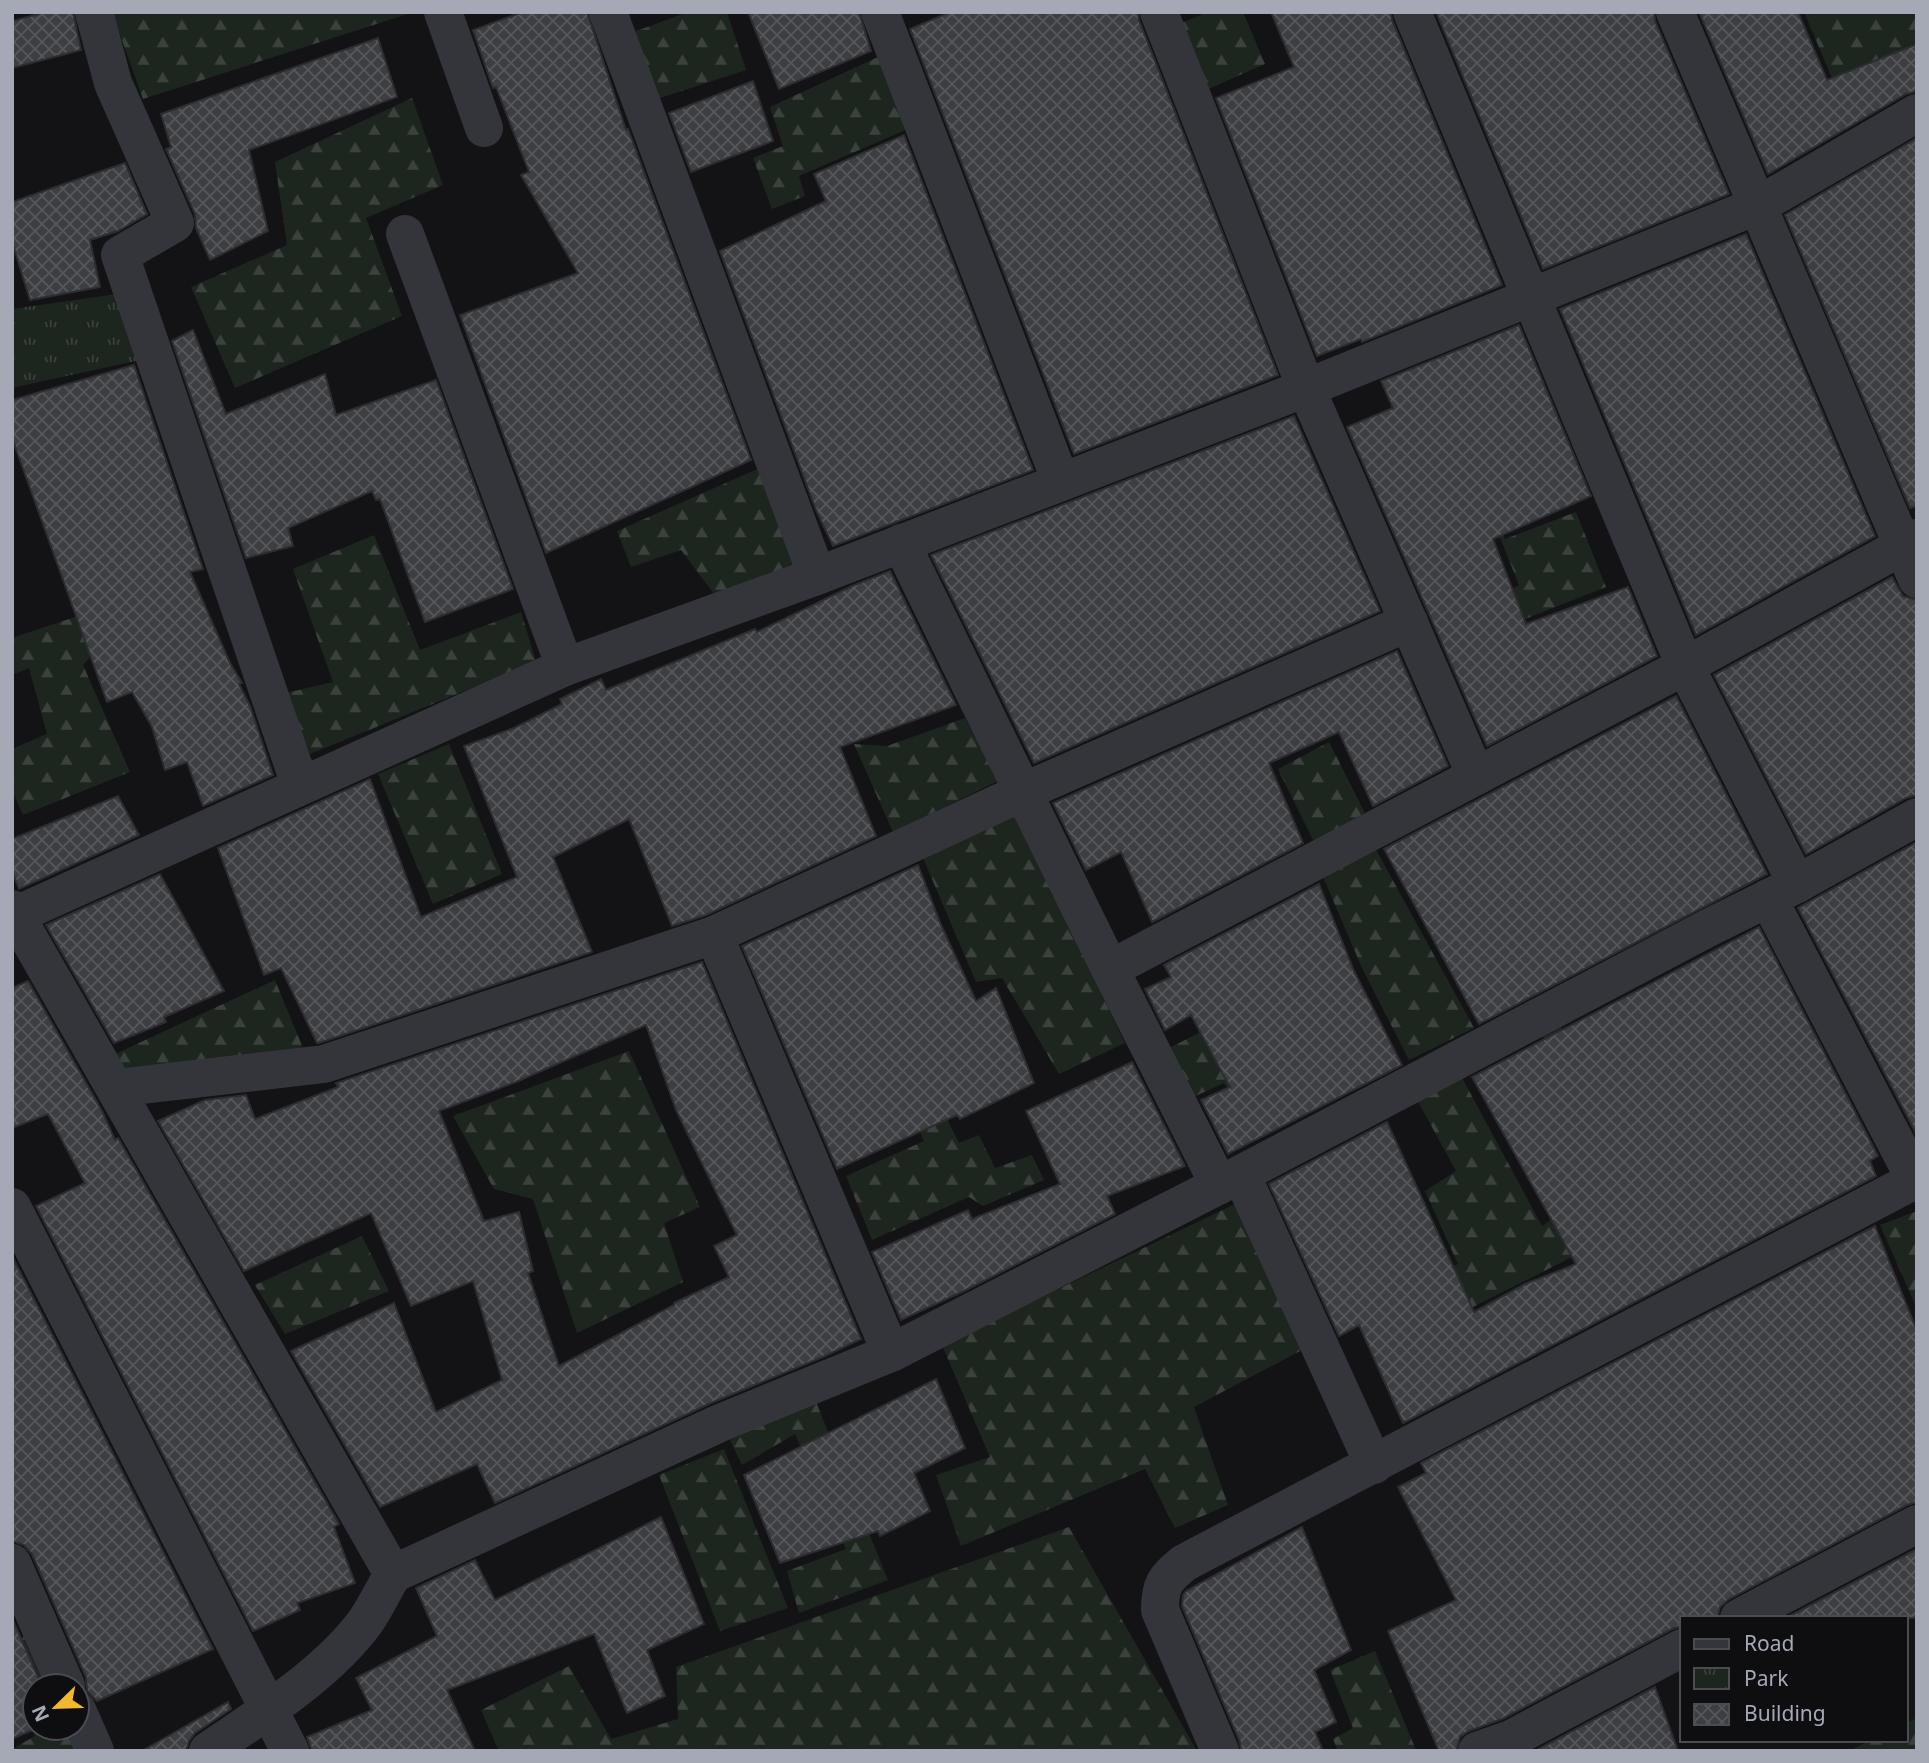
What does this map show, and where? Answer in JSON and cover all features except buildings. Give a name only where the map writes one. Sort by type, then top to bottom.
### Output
[{"type":"street","points":[[94,12],[113,83],[175,223],[120,255],[300,785]]},
{"type":"street","points":[[443,12],[484,128]]},
{"type":"street","points":[[608,12],[817,576]]},
{"type":"street","points":[[880,12],[1061,482]]},
{"type":"street","points":[[1160,12],[1306,388],[1476,776]]},
{"type":"street","points":[[1220,1751],[1160,1610],[1160,1592],[1167,1578],[1184,1563],[1916,1182],[1782,891],[1685,666],[1412,12]]},
{"type":"street","points":[[1110,969],[1685,666],[1912,554],[1675,12]]},
{"type":"street","points":[[393,1574],[116,1088],[18,929],[300,785],[565,667],[817,576],[1306,388],[1759,205],[1917,113]]},
{"type":"street","points":[[405,234],[565,667]]},
{"type":"street","points":[[901,544],[1110,969],[1230,1179],[1374,1465]]},
{"type":"street","points":[[116,1088],[324,1064],[714,934],[1023,792],[1409,622]]},
{"type":"street","points":[[208,1751],[270,1709],[335,1656],[366,1620],[393,1574],[720,1423],[891,1353],[1782,891],[1917,817]]},
{"type":"street","points":[[714,934],[891,1353]]},
{"type":"street","points":[[12,1206],[290,1751]]},
{"type":"street","points":[[1744,1616],[1917,1524]]},
{"type":"street","points":[[12,1563],[60,1672]]},
{"type":"street","points":[[1477,1751],[1511,1739],[1680,1649]]},
{"type":"green space","points":[[112,12],[414,12],[143,99]]},
{"type":"green space","points":[[688,12],[727,12],[746,70],[654,100],[631,33]]},
{"type":"green space","points":[[1208,12],[1243,12],[1265,64],[1206,90],[1179,24]]},
{"type":"green space","points":[[1804,12],[1917,12],[1917,48],[1832,78]]},
{"type":"green space","points":[[878,57],[908,129],[799,176],[805,196],[772,209],[753,158],[783,146],[770,107]]},
{"type":"green space","points":[[412,98],[443,185],[366,218],[402,316],[235,388],[191,287],[287,245],[275,162]]},
{"type":"green space","points":[[117,294],[140,360],[12,388],[12,309]]},
{"type":"green space","points":[[1466,452],[1505,539],[1576,512],[1606,587],[1513,624],[1500,595],[1519,585]]},
{"type":"green space","points":[[762,467],[795,569],[718,599],[681,550],[631,567],[617,531]]},
{"type":"green space","points":[[374,535],[420,650],[521,612],[536,662],[310,754],[286,693],[333,682],[293,569]]},
{"type":"green space","points":[[81,615],[96,650],[83,665],[130,772],[23,815],[12,790],[12,749],[47,734],[29,668],[12,675],[12,638]]},
{"type":"green space","points":[[965,718],[998,781],[893,832],[854,744],[887,746]]},
{"type":"green space","points":[[1329,742],[1365,813],[1314,842],[1278,769]]},
{"type":"green space","points":[[449,744],[502,874],[433,904],[378,774]]},
{"type":"green space","points":[[1011,807],[1125,1043],[1059,1074],[1002,978],[976,982],[920,851]]},
{"type":"green space","points":[[1374,846],[1474,1028],[1409,1060],[1362,968],[1321,872]]},
{"type":"green space","points":[[275,980],[305,1053],[124,1077],[115,1054]]},
{"type":"green space","points":[[1239,1013],[1265,1066],[1229,1091],[1224,1083],[1187,1100],[1163,1051]]},
{"type":"green space","points":[[1558,1021],[1644,1202],[1572,1257],[1384,1352],[1403,1288],[1458,1264],[1425,1191],[1456,1171],[1415,1096],[1461,1076],[1542,1226],[1612,1178],[1541,1033]]},
{"type":"green space","points":[[884,1050],[918,1060],[959,1143],[979,1135],[995,1168],[1032,1155],[1044,1180],[983,1206],[969,1197],[872,1240],[846,1176],[924,1141]]},
{"type":"green space","points":[[629,1051],[700,1207],[664,1223],[683,1282],[577,1333],[533,1199],[494,1189],[453,1116]]},
{"type":"green space","points":[[1237,1203],[1302,1350],[1194,1407],[1228,1505],[1175,1528],[1145,1469],[961,1546],[936,1475],[990,1457],[942,1345]]},
{"type":"green space","points":[[1917,1211],[1917,1309],[1880,1225]]},
{"type":"green space","points":[[362,1236],[389,1291],[285,1334],[255,1285]]},
{"type":"green space","points":[[814,1397],[888,1580],[799,1613],[787,1571],[846,1549],[795,1434],[742,1465],[730,1440]]},
{"type":"green space","points":[[724,1449],[788,1608],[720,1631],[659,1475]]},
{"type":"green space","points":[[1069,1527],[1197,1751],[499,1751],[481,1710],[569,1666],[611,1739],[678,1719],[676,1667]]},
{"type":"green space","points":[[33,1634],[49,1672],[21,1672],[21,1712],[12,1697],[12,1640]]},
{"type":"green space","points":[[1375,1651],[1416,1750],[1338,1751],[1333,1739],[1353,1728],[1330,1670]]},
{"type":"green space","points":[[1917,1718],[1917,1751],[1849,1751],[1867,1742],[1908,1742],[1908,1722]]},
{"type":"green space","points":[[24,1742],[79,1742],[83,1751],[12,1751]]}]
